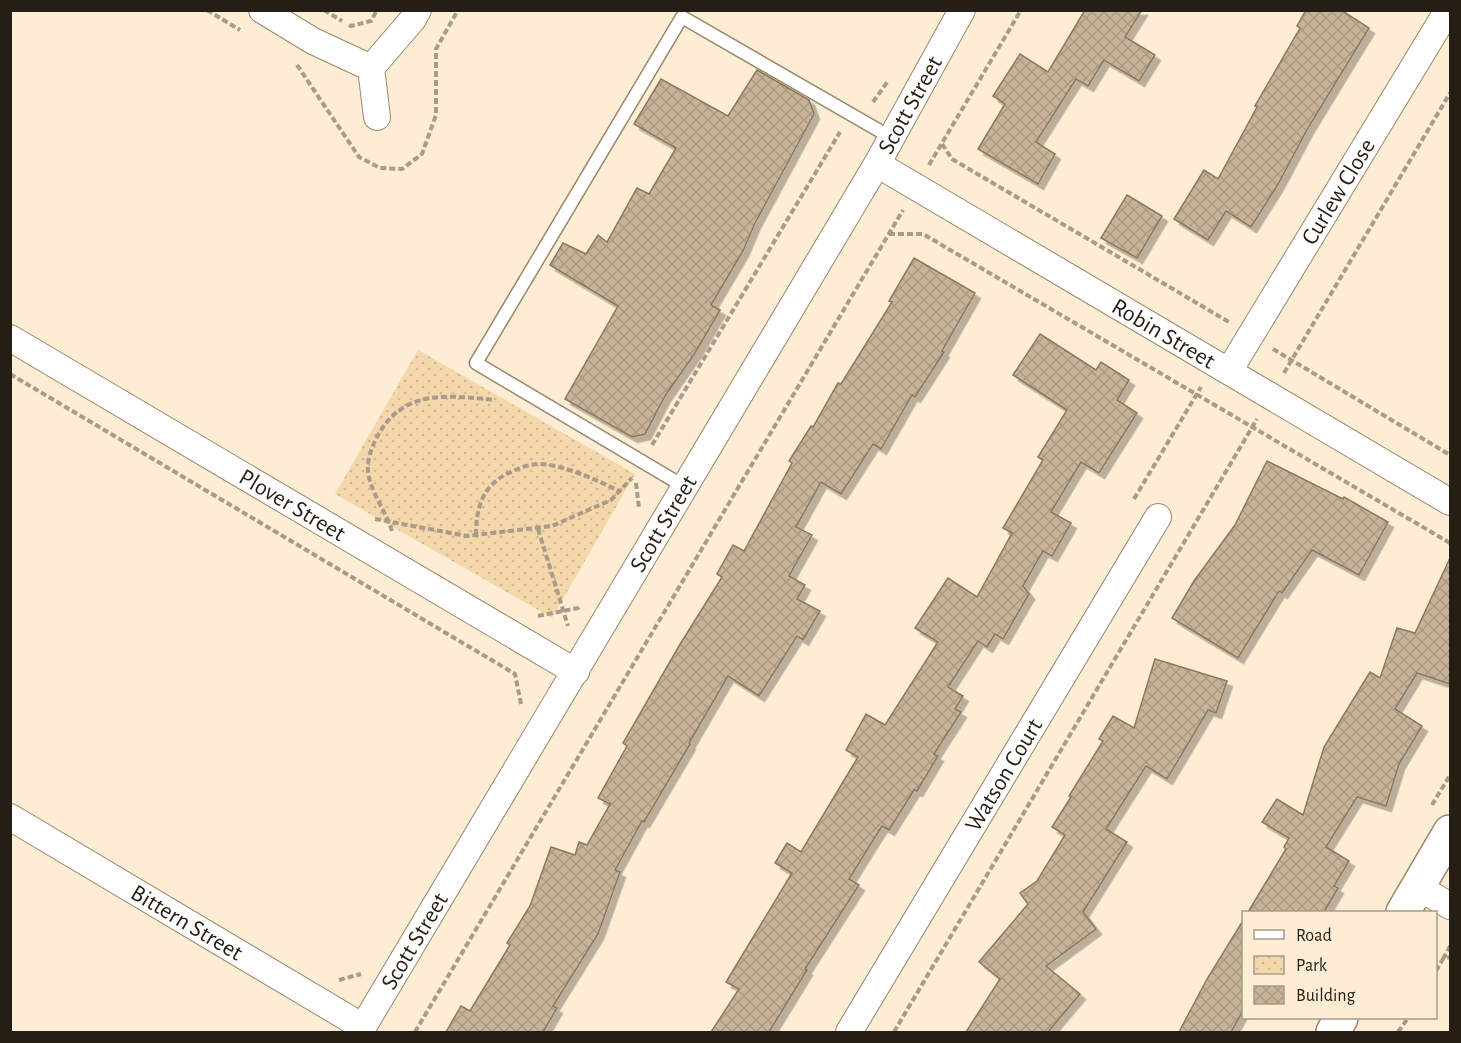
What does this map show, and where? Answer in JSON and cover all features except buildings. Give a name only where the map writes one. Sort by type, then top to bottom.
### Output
[{"type":"street","points":[[262,10],[313,41],[371,68]]},
{"type":"street","points":[[377,117],[371,68],[418,10]]},
{"type":"street","name":"Scott Street","points":[[361,1030],[877,164],[962,10]]},
{"type":"street","name":"Curlew Close","points":[[1229,371],[1448,10]]},
{"type":"street","name":"Robin Street","points":[[877,164],[1450,502]]},
{"type":"street","name":"Plover Street","points":[[10,338],[576,672]]},
{"type":"street","name":"Watson Court","points":[[849,1032],[1158,517]]},
{"type":"street","name":"Bittern Street","points":[[10,817],[340,1014],[361,1030]]},
{"type":"street","points":[[1450,832],[1411,900],[1450,906]]},
{"type":"lane","points":[[685,487],[476,363],[682,16],[892,138]]},
{"type":"path","points":[[324,10],[351,26],[370,21],[377,10]]},
{"type":"path","points":[[415,1032],[1021,10]]},
{"type":"path","points":[[894,1032],[1450,93]]},
{"type":"path","points":[[942,144],[952,159],[1450,455]]},
{"type":"path","points":[[888,234],[923,234],[1450,543]]},
{"type":"path","points":[[10,374],[515,674],[522,702],[516,712]]},
{"type":"path","points":[[392,532],[368,471],[372,447],[386,422],[406,404],[435,397],[457,396],[498,400]]},
{"type":"path","points":[[476,535],[476,518],[487,490],[497,480],[522,467],[540,464],[570,470],[598,480],[619,491]]},
{"type":"path","points":[[368,517],[466,536],[538,529],[552,526],[611,500],[635,474]]},
{"type":"path","points":[[538,529],[568,626]]},
{"type":"path","points":[[1437,969],[1450,946]]},
{"type":"path","points":[[1443,959],[1450,957]]},
{"type":"path","points":[[340,1014],[365,973]]},
{"type":"path","points":[[1398,1032],[1407,1019]]},
{"type":"green space","points":[[418,350],[635,474],[552,618],[335,494]]}]
